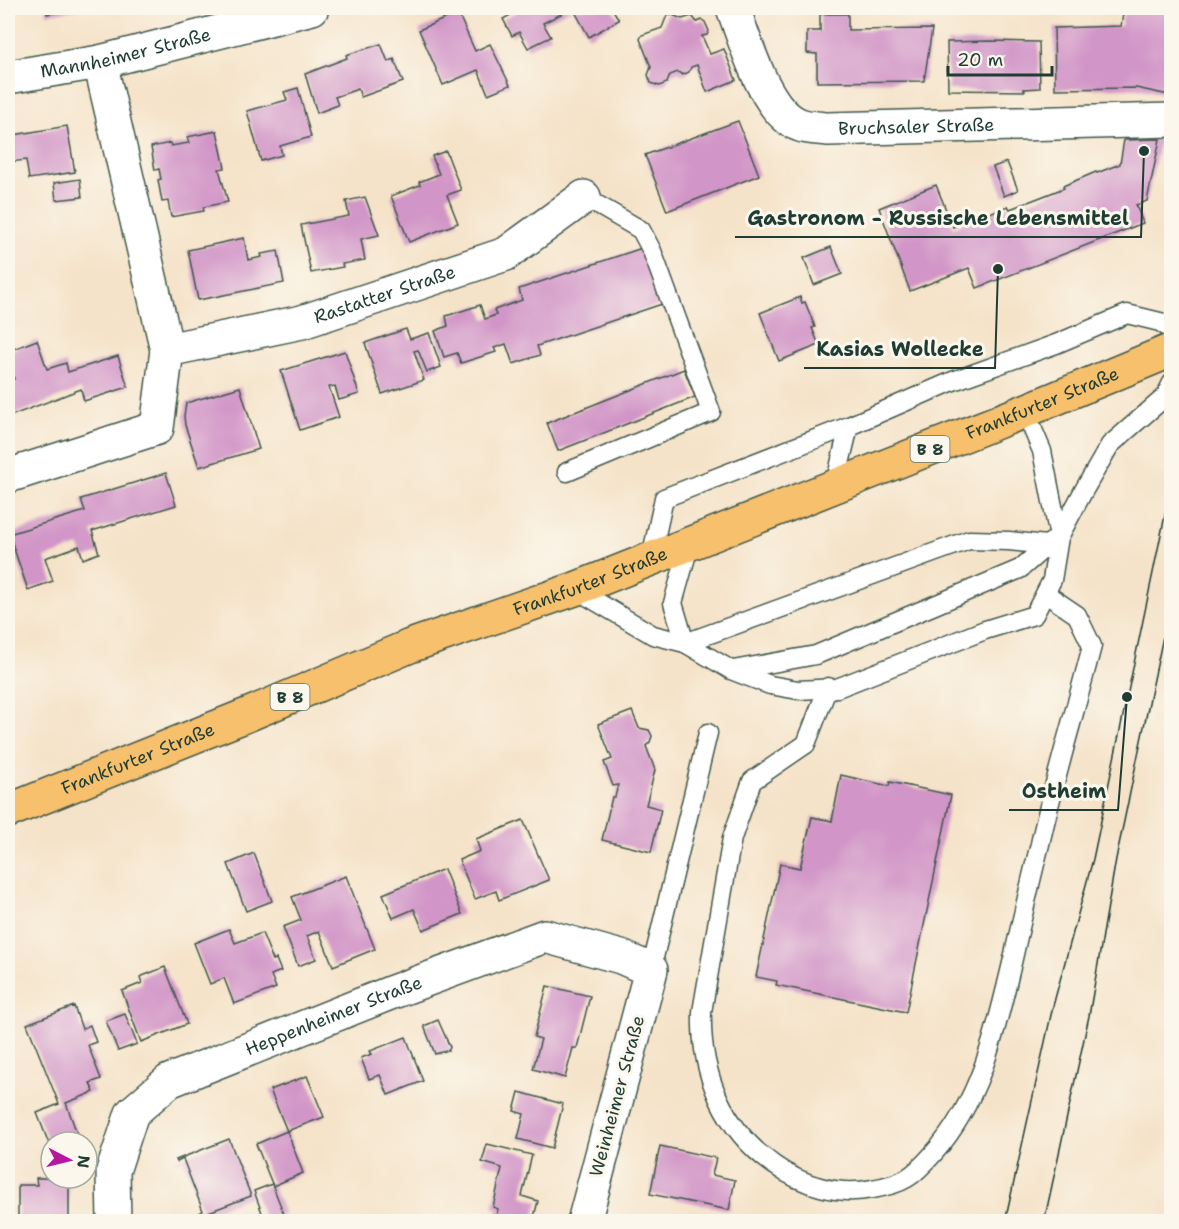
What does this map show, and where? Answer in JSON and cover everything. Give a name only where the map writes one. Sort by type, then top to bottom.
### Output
[{"type":"main road","name":"Frankfurter Straße","points":[[8,811],[247,715],[410,646],[574,589],[1025,411],[1172,350]]},
{"type":"street","name":"Mannheimer Straße","points":[[8,77],[100,62],[312,8]]},
{"type":"street","name":"Bruchsaler Straße","points":[[733,8],[761,81],[770,98],[775,106],[799,125],[828,129],[1172,120]]},
{"type":"street","points":[[8,476],[157,428],[167,350],[100,62]]},
{"type":"street","name":"Rastatter Straße","points":[[167,350],[302,322],[506,254],[584,197]]},
{"type":"street","name":"Heppenheimer Straße","points":[[114,1221],[114,1171],[132,1113],[169,1081],[390,993],[545,936],[621,957],[651,970]]},
{"type":"street","name":"Weinheimer Straße","points":[[584,1221],[651,970]]},
{"type":"lane","points":[[567,472],[711,412],[652,251],[640,230],[584,197]]},
{"type":"lane","points":[[651,558],[664,498],[849,426],[953,381],[1056,344],[1127,314],[1160,322],[1172,330]]},
{"type":"lane","points":[[731,670],[816,655],[1020,569],[1053,541],[1110,445],[1165,397],[1172,383]]},
{"type":"lane","points":[[574,589],[653,635],[685,643],[731,670],[779,687],[798,690],[837,688],[985,630],[1034,615],[1052,580],[1053,541],[1042,451],[1025,411]]},
{"type":"lane","points":[[835,485],[849,426]]},
{"type":"lane","points":[[685,643],[969,540],[1053,541]]},
{"type":"lane","points":[[685,643],[673,603],[690,543]]},
{"type":"lane","points":[[828,687],[806,744],[752,781],[732,838],[702,1012],[701,1038],[705,1063],[727,1114],[743,1136],[766,1159],[792,1177],[831,1189],[862,1191],[905,1179],[919,1170],[940,1146],[959,1120],[972,1095],[997,1025],[1041,837],[1092,646],[1077,615],[1046,594]]},
{"type":"lane","points":[[651,970],[708,733]]},
{"type":"building","points":[[46,8],[81,8],[81,9],[47,14]]},
{"type":"building","points":[[514,8],[573,8],[543,23],[551,37],[528,48],[519,32],[512,36],[503,19],[516,12]]},
{"type":"building","points":[[573,8],[612,8],[619,20],[589,37]]},
{"type":"building","points":[[1124,8],[1172,8],[1172,85],[1169,95],[1136,88],[1055,89],[1054,28],[1121,26]]},
{"type":"building","points":[[458,13],[475,51],[490,44],[510,85],[488,94],[478,70],[443,85],[419,30]]},
{"type":"building","points":[[820,14],[848,14],[848,30],[932,29],[924,81],[817,82],[817,54],[807,53],[807,31],[820,31]]},
{"type":"building","points":[[667,15],[682,19],[692,16],[697,22],[702,20],[705,22],[709,31],[707,35],[702,36],[710,54],[724,49],[736,80],[707,92],[697,65],[691,67],[689,72],[683,75],[678,72],[670,75],[667,83],[659,86],[651,83],[648,75],[651,67],[640,39],[642,35],[662,28]]},
{"type":"building","points":[[947,42],[1039,42],[1040,88],[1024,89],[1025,91],[948,90]]},
{"type":"building","points":[[381,44],[388,62],[394,59],[403,82],[361,97],[358,89],[335,97],[338,105],[317,113],[305,74],[347,58],[346,55]]},
{"type":"building","points":[[298,88],[311,137],[280,146],[282,155],[261,161],[247,111],[287,100],[284,92]]},
{"type":"building","points":[[738,121],[759,175],[667,211],[645,155]]},
{"type":"building","points":[[67,126],[75,172],[29,179],[26,160],[10,162],[8,136]]},
{"type":"building","points":[[217,131],[225,168],[219,169],[228,202],[203,207],[204,211],[171,217],[168,201],[162,202],[158,180],[161,179],[159,169],[155,170],[151,147],[170,143],[171,146],[189,143],[187,137]]},
{"type":"building","points":[[1160,139],[1147,201],[1136,205],[1143,223],[977,288],[969,268],[910,291],[879,208],[936,185],[953,227],[1008,206],[1010,209],[1120,164],[1124,140]]},
{"type":"building","points":[[446,151],[461,190],[447,195],[458,223],[409,242],[391,196],[420,185],[419,182],[439,174],[432,156]]},
{"type":"building","points":[[1007,162],[1018,190],[1004,196],[993,167]]},
{"type":"building","points":[[80,179],[82,197],[56,200],[54,183]]},
{"type":"building","points":[[365,197],[379,235],[361,239],[365,260],[311,273],[301,225],[349,216],[346,201]]},
{"type":"building","points":[[244,238],[248,260],[262,257],[261,254],[278,251],[284,283],[198,300],[188,250]]},
{"type":"building","points":[[831,247],[842,274],[814,285],[804,258]]},
{"type":"building","points":[[642,248],[662,304],[537,346],[540,355],[513,364],[506,344],[494,348],[496,352],[461,363],[457,353],[444,357],[435,331],[448,326],[446,316],[480,305],[485,319],[496,315],[494,310],[522,300],[519,289]]},
{"type":"building","points":[[800,297],[802,303],[805,302],[815,327],[812,328],[819,345],[779,361],[760,313]]},
{"type":"building","points":[[406,329],[410,339],[429,333],[441,367],[427,372],[418,350],[414,351],[424,380],[382,394],[365,343]]},
{"type":"building","points":[[37,340],[47,369],[66,363],[68,372],[118,356],[128,387],[84,401],[81,389],[8,417],[8,381],[14,379],[8,360],[8,351]]},
{"type":"building","points":[[345,351],[359,394],[339,400],[335,386],[329,387],[339,417],[300,430],[281,371]]},
{"type":"building","points":[[684,369],[695,397],[558,451],[547,423]]},
{"type":"building","points":[[240,387],[259,449],[199,467],[185,425],[186,403]]},
{"type":"building","points":[[166,473],[176,505],[92,531],[99,553],[83,559],[79,546],[45,558],[53,581],[28,590],[9,534],[85,511],[81,499]]},
{"type":"building","points":[[632,711],[639,728],[649,730],[652,736],[646,746],[655,770],[646,805],[661,809],[651,852],[602,840],[612,797],[615,797],[618,785],[613,786],[604,762],[612,759],[598,724]]},
{"type":"building","points":[[841,775],[889,786],[890,782],[951,795],[906,1012],[776,985],[777,981],[756,977],[780,864],[800,868],[812,817],[832,821]]},
{"type":"building","points":[[523,820],[549,880],[499,900],[496,891],[475,899],[459,860],[480,851],[476,839]]},
{"type":"building","points":[[254,853],[272,901],[246,911],[228,864]]},
{"type":"building","points":[[444,869],[462,914],[423,930],[414,909],[393,918],[383,894]]},
{"type":"building","points":[[346,876],[375,949],[333,966],[319,931],[307,936],[316,959],[298,966],[283,927],[301,920],[292,897]]},
{"type":"building","points":[[229,929],[235,943],[262,933],[273,960],[276,959],[281,971],[271,975],[276,988],[234,1004],[224,978],[210,984],[194,943]]},
{"type":"building","points":[[165,967],[187,1024],[141,1042],[122,991],[142,983],[140,977]]},
{"type":"building","points":[[547,986],[590,996],[577,1048],[573,1048],[565,1078],[533,1069],[541,1039],[534,1037]]},
{"type":"building","points":[[74,1006],[82,1029],[90,1025],[96,1042],[88,1045],[101,1079],[90,1083],[94,1092],[66,1103],[76,1130],[44,1130],[37,1113],[59,1104],[27,1024]]},
{"type":"building","points":[[125,1014],[137,1044],[118,1051],[106,1021]]},
{"type":"building","points":[[438,1020],[450,1047],[449,1050],[435,1054],[424,1026]]},
{"type":"building","points":[[406,1037],[423,1081],[388,1095],[380,1075],[369,1079],[361,1058],[372,1054],[370,1051]]},
{"type":"building","points":[[307,1076],[324,1117],[287,1131],[270,1090]]},
{"type":"building","points":[[519,1092],[563,1104],[552,1148],[518,1139],[524,1114],[514,1111]]},
{"type":"building","points":[[287,1131],[303,1173],[273,1186],[256,1144]]},
{"type":"building","points":[[229,1139],[251,1196],[198,1216],[197,1214],[203,1211],[183,1159],[177,1162],[176,1160]]},
{"type":"building","points":[[487,1144],[532,1155],[522,1196],[538,1201],[533,1221],[495,1221],[498,1209],[493,1207],[502,1168],[482,1162]]},
{"type":"building","points":[[660,1146],[716,1158],[712,1175],[735,1180],[729,1210],[650,1194]]},
{"type":"building","points":[[36,1178],[39,1178],[39,1190],[69,1190],[69,1221],[18,1221],[18,1185],[37,1185]]},
{"type":"building","points":[[272,1184],[284,1214],[265,1221],[254,1191]]},
{"type":"tram line","points":[[1005,1222],[1053,1006],[1093,859],[1172,482]]},
{"type":"tram line","points":[[1044,1222],[1089,1016],[1116,859],[1172,594]]},
{"type":"place","name":"Gastronom - Russische Lebensmittel","points":[[1144,151]]},
{"type":"place","name":"Kasias Wollecke","points":[[998,269]]},
{"type":"place","name":"Ostheim","points":[[1127,697]]}]
